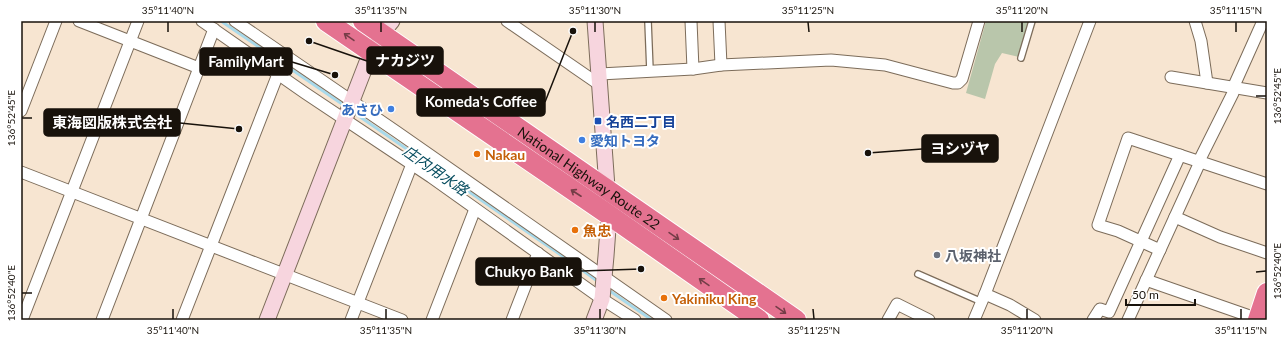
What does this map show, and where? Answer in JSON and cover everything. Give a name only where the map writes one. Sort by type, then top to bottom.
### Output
[{"type":"highway","name":"National Highway Route 22","points":[[326,21],[759,320]]},
{"type":"highway","name":"National Highway Route 22","points":[[363,21],[387,28],[608,190],[796,320]]},
{"type":"highway","points":[[1258,320],[1267,293]]},
{"type":"street","points":[[21,111],[56,21]]},
{"type":"street","points":[[79,21],[199,68]]},
{"type":"street","points":[[22,320],[138,21]]},
{"type":"street","points":[[202,21],[278,74],[349,110],[666,320]]},
{"type":"street","points":[[234,21],[349,110],[412,164],[635,320]]},
{"type":"street","points":[[594,320],[602,297],[609,215],[595,21]]},
{"type":"street","points":[[691,21],[692,69]]},
{"type":"street","points":[[719,21],[721,65]]},
{"type":"street","points":[[513,23],[600,79],[650,71],[692,69],[721,65],[845,60],[891,66],[953,83],[958,83],[962,78],[979,21]]},
{"type":"street","points":[[974,320],[984,298],[1090,21]]},
{"type":"street","points":[[1195,21],[1207,83]]},
{"type":"street","points":[[1128,320],[1174,217],[1233,93],[1233,88],[1263,21]]},
{"type":"street","points":[[267,320],[367,62],[387,28]]},
{"type":"street","points":[[102,320],[214,29]]},
{"type":"street","points":[[182,320],[278,74]]},
{"type":"street","points":[[1172,77],[1267,94]]},
{"type":"street","points":[[1160,250],[1098,225],[1128,138],[1267,184]]},
{"type":"street","points":[[1093,320],[1100,309],[1109,312],[1180,155]]},
{"type":"street","points":[[351,320],[412,164]]},
{"type":"street","points":[[21,172],[402,320]]},
{"type":"street","points":[[432,320],[476,209]]},
{"type":"street","points":[[1174,217],[1220,237],[1267,253]]},
{"type":"street","points":[[512,320],[538,253]]},
{"type":"street","points":[[1146,280],[1258,320]]},
{"type":"street","points":[[984,298],[1010,305],[1035,320]]},
{"type":"street","points":[[888,320],[897,304],[929,320]]},
{"type":"lane","points":[[648,21],[650,71]]},
{"type":"lane","points":[[1021,58],[1032,21]]},
{"type":"lane","points":[[918,274],[984,298]]},
{"type":"green space","points":[[986,21],[1030,21],[1019,57],[1002,53],[995,64],[985,99],[966,93]]},
{"type":"waterway","name":"庄内用水路","points":[[221,21],[345,106]]},
{"type":"waterway","name":"庄内用水路","points":[[353,112],[600,283]]},
{"type":"waterway","name":"庄内用水路","points":[[607,289],[652,320]]},
{"type":"place","name":"Komeda's Coffee","points":[[573,31]]},
{"type":"place","name":"ナカジツ","points":[[309,41]]},
{"type":"place","name":"FamilyMart","points":[[335,75]]},
{"type":"place","name":"あさひ","points":[[391,109]]},
{"type":"place","name":"名西二丁目","points":[[598,121]]},
{"type":"place","name":"東海図版株式会社","points":[[239,129]]},
{"type":"place","name":"愛知トヨタ","points":[[582,140]]},
{"type":"place","name":"ヨシヅヤ","points":[[868,153]]},
{"type":"place","name":"Nakau","points":[[477,154]]},
{"type":"place","name":"魚忠","points":[[575,230]]},
{"type":"place","name":"八坂神社","points":[[937,255]]},
{"type":"place","name":"Chukyo Bank","points":[[641,269]]},
{"type":"place","name":"Yakiniku King","points":[[664,298]]}]
